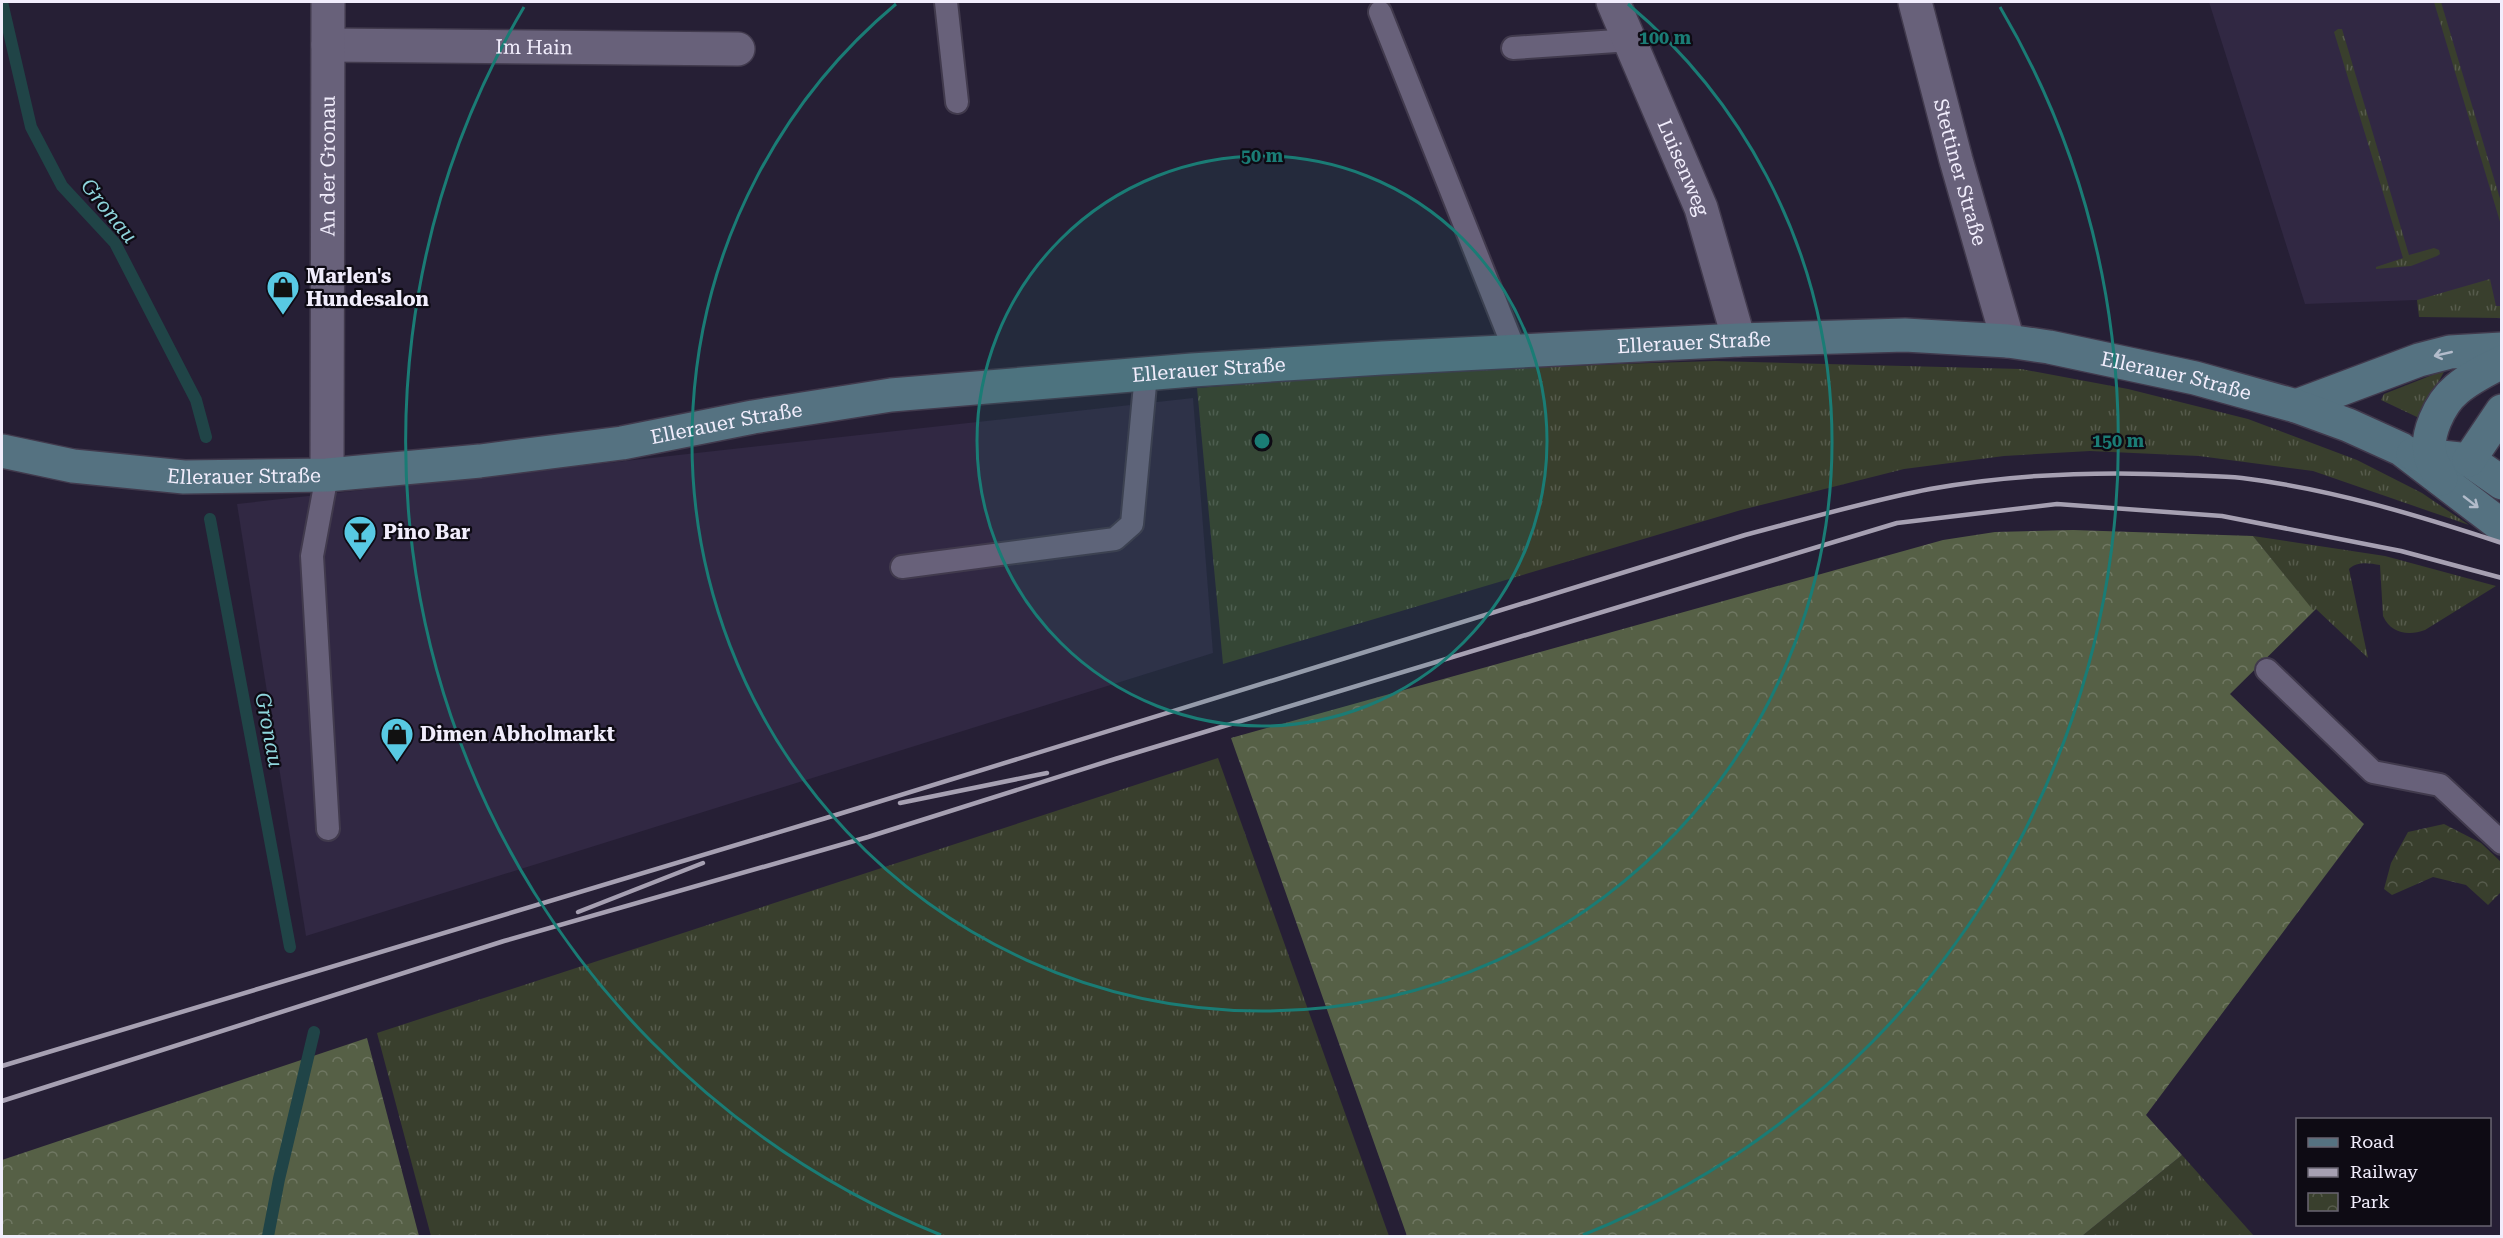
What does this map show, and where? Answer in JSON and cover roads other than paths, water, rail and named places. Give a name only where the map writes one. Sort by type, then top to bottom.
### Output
[{"type":"main road","name":"Ellerauer Straße","points":[[2,450],[73,466],[184,477],[327,475],[480,461],[622,443],[753,417],[891,395],[1146,374],[1515,351],[1739,340],[1905,335],[2008,341],[2129,362],[2296,406],[2348,425],[2426,463]]},
{"type":"main road","points":[[2296,406],[2419,360],[2450,352],[2502,349]]},
{"type":"main road","points":[[2426,463],[2430,431],[2454,391],[2475,376],[2502,362]]},
{"type":"main road","points":[[2469,460],[2502,411]]},
{"type":"main road","points":[[2426,463],[2469,460],[2502,483]]},
{"type":"main road","points":[[2426,463],[2502,526]]},
{"type":"street","name":"An der Gronau","points":[[327,475],[328,2]]},
{"type":"street","name":"Luisenweg","points":[[1613,2],[1701,208],[1739,340]]},
{"type":"street","name":"Stettiner Straße","points":[[1915,2],[1956,160],[2008,341]]},
{"type":"street","name":"Im Hain","points":[[328,45],[738,49]]},
{"type":"lane","points":[[946,2],[957,102]]},
{"type":"lane","points":[[1380,12],[1515,351]]},
{"type":"lane","points":[[1513,48],[1631,40]]},
{"type":"lane","points":[[902,567],[1115,539],[1132,524],[1146,374]]},
{"type":"lane","points":[[327,475],[312,556],[328,829]]},
{"type":"lane","points":[[2267,670],[2373,772],[2440,785],[2502,843]]},
{"type":"waterway","name":"Gronau","points":[[2,2],[31,127],[62,186],[115,243],[196,400],[206,437]]},
{"type":"waterway","name":"Gronau","points":[[210,519],[290,947]]},
{"type":"waterway","name":"Gronau","points":[[268,1236],[279,1179],[314,1032]]},
{"type":"railway","points":[[2,1066],[826,818],[1745,535],[1930,489],[1993,480],[2056,475],[2120,473],[2235,477],[2341,496],[2406,513],[2502,543]]},
{"type":"railway","points":[[2,1101],[504,941],[868,837],[1115,759],[1897,523],[2057,504],[2222,516],[2401,551],[2502,578]]},
{"type":"railway","points":[[900,803],[1047,773]]},
{"type":"railway","points":[[578,912],[703,863]]},
{"type":"place","name":"Marlen's Hundesalon","points":[[283,316]]},
{"type":"place","name":"Pino Bar","points":[[360,561]]},
{"type":"place","name":"Dimen Abholmarkt","points":[[397,763]]}]
